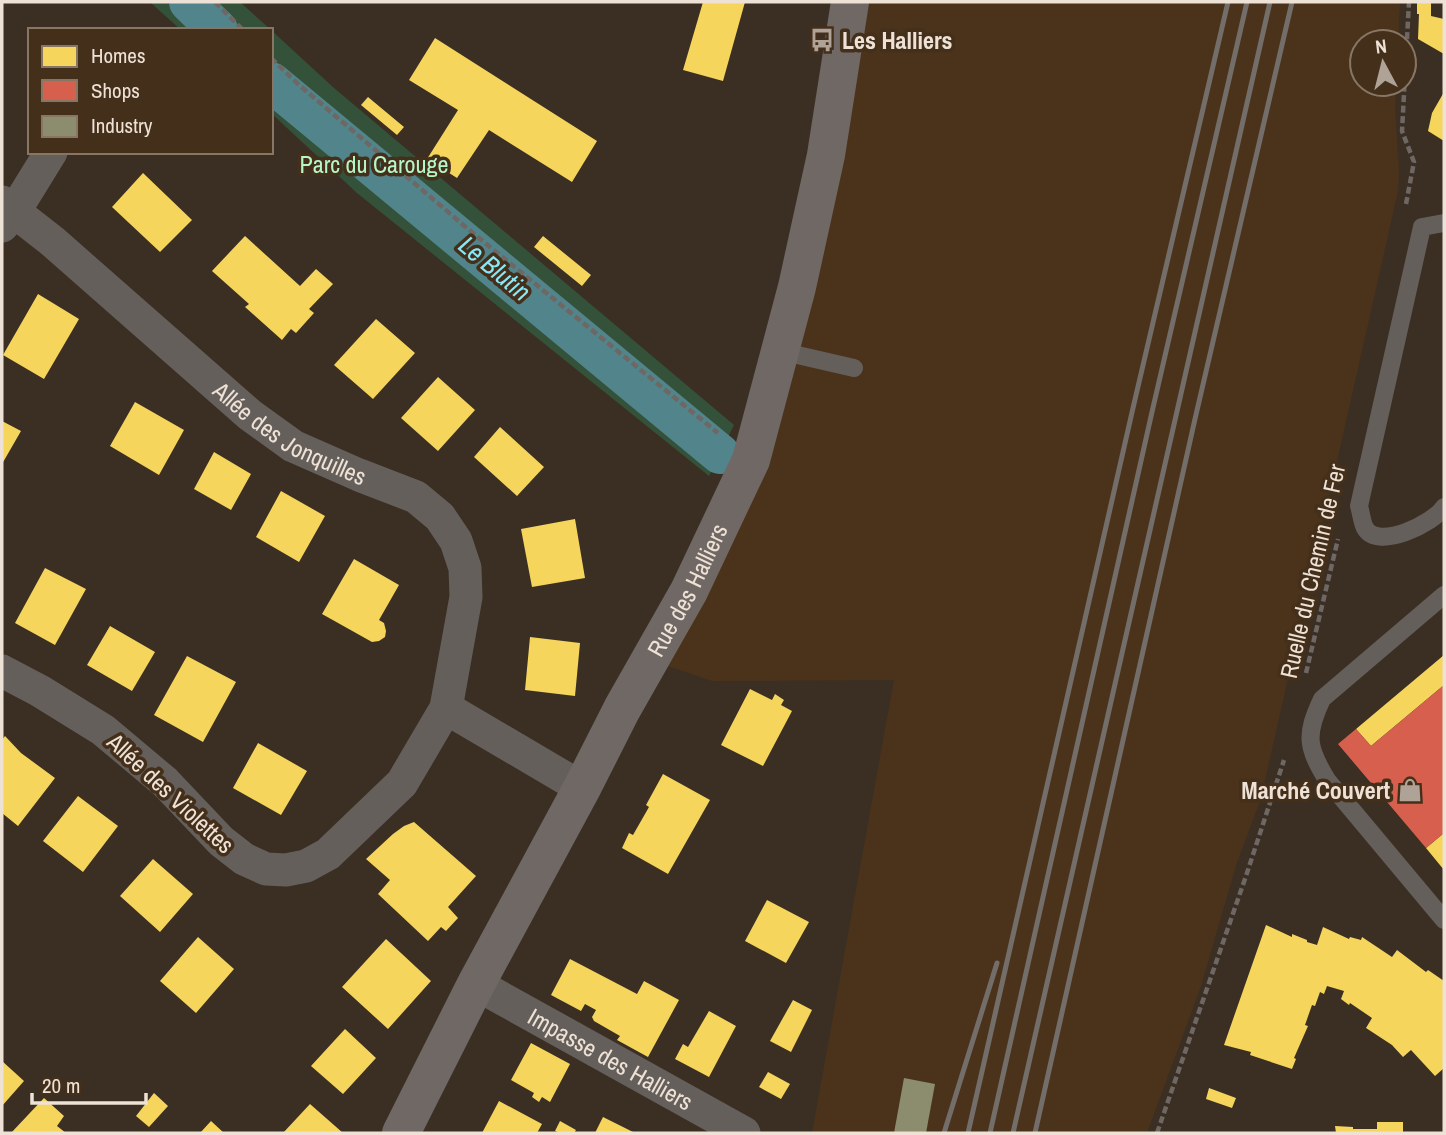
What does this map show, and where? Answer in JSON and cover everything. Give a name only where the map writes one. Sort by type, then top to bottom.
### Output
[{"type":"main road","name":"Rue des Halliers","points":[[401,1133],[476,984],[622,709],[689,591],[751,460],[797,287],[826,155],[850,2]]},
{"type":"street","points":[[6,213],[50,154]]},
{"type":"street","name":"Allée des Jonquilles","points":[[6,213],[72,258],[260,423],[293,446],[416,498],[440,517],[456,541],[465,568],[466,597],[446,708]]},
{"type":"street","name":"Allée des Violettes","points":[[2,671],[103,730],[165,782],[221,841],[244,859],[266,869],[286,870],[306,866],[328,854],[402,783],[446,708]]},
{"type":"street","points":[[446,708],[582,788]]},
{"type":"street","name":"Impasse des Halliers","points":[[476,984],[744,1133]]},
{"type":"lane","points":[[1444,223],[1422,226],[1359,506],[1365,529],[1375,536],[1394,536],[1423,525],[1444,510]]},
{"type":"lane","points":[[780,351],[854,368]]},
{"type":"lane","points":[[1444,595],[1322,699],[1312,719],[1309,739],[1315,760],[1327,780],[1444,920]]},
{"type":"path","points":[[215,2],[241,28]]},
{"type":"path","points":[[1404,215],[1414,162],[1402,131],[1409,2]]},
{"type":"path","points":[[273,60],[468,229],[751,460]]},
{"type":"path","name":"Ruelle du Chemin de Fer","points":[[1304,682],[1339,534]]},
{"type":"path","points":[[1157,1133],[1288,749]]},
{"type":"shaded area","points":[[866,2],[1400,2],[1399,28],[1348,28],[1348,98],[1395,98],[1398,191],[1261,798],[1237,862],[1201,986],[1147,1133],[812,1133],[894,680],[712,681],[668,666],[788,384],[846,151]]},
{"type":"green space","points":[[150,2],[240,2],[269,28],[179,28]]},
{"type":"green space","name":"Parc du Carouge","points":[[273,32],[334,88],[734,425],[709,476],[357,193],[273,115]]},
{"type":"building: Homes","points":[[703,2],[745,2],[723,81],[683,70]]},
{"type":"building: Homes","points":[[1417,2],[1431,2],[1431,16],[1444,19],[1444,54],[1418,39]]},
{"type":"building: Homes","points":[[435,38],[597,141],[572,182],[489,130],[457,178],[427,159],[458,110],[409,80]]},
{"type":"building: Homes","points":[[1444,92],[1444,141],[1428,131],[1432,113]]},
{"type":"building: Homes","points":[[368,97],[404,127],[397,135],[361,105]]},
{"type":"building: Homes","points":[[143,173],[192,220],[160,252],[112,207]]},
{"type":"building: Homes","points":[[245,236],[300,286],[316,269],[333,284],[309,309],[314,313],[296,333],[291,329],[282,340],[245,307],[249,304],[212,271]]},
{"type":"building: Homes","points":[[543,236],[591,275],[582,286],[534,247]]},
{"type":"building: Homes","points":[[38,294],[79,319],[44,379],[3,355]]},
{"type":"building: Homes","points":[[376,319],[415,353],[373,399],[334,365]]},
{"type":"building: Homes","points":[[438,377],[475,410],[438,451],[401,418]]},
{"type":"building: Homes","points":[[135,402],[184,430],[159,475],[110,446]]},
{"type":"building: Homes","points":[[2,421],[21,431],[2,464]]},
{"type":"building: Homes","points":[[500,427],[544,467],[517,496],[474,457]]},
{"type":"building: Homes","points":[[214,452],[251,474],[231,510],[194,489]]},
{"type":"building: Homes","points":[[281,491],[325,516],[299,562],[256,537]]},
{"type":"building: Homes","points":[[575,519],[585,578],[532,587],[521,529]]},
{"type":"building: Homes","points":[[354,559],[399,585],[379,620],[384,623],[386,631],[385,637],[379,641],[372,642],[322,614]]},
{"type":"building: Homes","points":[[45,568],[86,589],[55,645],[15,623]]},
{"type":"building: Homes","points":[[110,626],[155,652],[132,691],[87,665]]},
{"type":"building: Homes","points":[[530,637],[580,643],[575,696],[525,690]]},
{"type":"building: Homes","points":[[1444,655],[1444,685],[1371,746],[1356,729]]},
{"type":"building: Homes","points":[[187,656],[236,682],[203,742],[154,715]]},
{"type":"building: Homes","points":[[750,689],[772,700],[775,694],[784,700],[781,705],[792,711],[763,766],[721,745]]},
{"type":"building: Homes","points":[[5,736],[21,753],[55,778],[18,826],[2,813],[2,740]]},
{"type":"building: Homes","points":[[258,743],[307,771],[281,815],[233,788]]},
{"type":"building: Homes","points":[[663,774],[710,800],[668,874],[622,848],[629,833],[633,835],[649,807],[646,805]]},
{"type":"building: Homes","points":[[78,796],[118,826],[83,872],[43,841]]},
{"type":"building: Homes","points":[[414,822],[476,876],[448,907],[458,918],[446,931],[441,927],[428,941],[378,894],[390,880],[366,859],[393,834]]},
{"type":"building: Homes","points":[[1444,833],[1444,870],[1426,848]]},
{"type":"building: Homes","points":[[153,859],[193,894],[160,932],[120,896]]},
{"type":"building: Homes","points":[[767,900],[809,922],[786,963],[745,941]]},
{"type":"building: Homes","points":[[1266,925],[1317,945],[1323,927],[1349,939],[1361,940],[1362,937],[1392,957],[1397,950],[1426,972],[1428,970],[1444,981],[1444,1068],[1435,1076],[1411,1050],[1403,1057],[1392,1045],[1366,1028],[1372,1018],[1341,999],[1344,991],[1327,986],[1324,994],[1320,992],[1315,1006],[1312,1005],[1305,1025],[1308,1026],[1292,1069],[1250,1055],[1251,1052],[1224,1045]]},
{"type":"building: Homes","points":[[198,937],[234,969],[196,1013],[160,981]]},
{"type":"building: Homes","points":[[386,939],[431,981],[388,1029],[342,987]]},
{"type":"building: Homes","points":[[570,959],[637,994],[644,981],[679,1000],[648,1057],[617,1040],[620,1036],[594,1021],[592,1017],[596,1010],[585,1004],[581,1011],[551,995]]},
{"type":"building: Homes","points":[[793,1000],[812,1010],[791,1052],[770,1041]]},
{"type":"building: Homes","points":[[709,1011],[736,1026],[709,1077],[675,1059],[683,1044],[688,1047]]},
{"type":"building: Homes","points":[[345,1029],[376,1058],[343,1094],[311,1066]]},
{"type":"building: Homes","points":[[531,1043],[570,1064],[550,1102],[542,1097],[539,1102],[532,1097],[534,1093],[511,1080]]},
{"type":"building: Homes","points":[[2,1061],[24,1081],[2,1106]]},
{"type":"building: Homes","points":[[768,1072],[790,1084],[781,1099],[759,1087]]},
{"type":"building: Homes","points":[[1209,1088],[1236,1098],[1232,1108],[1206,1099]]},
{"type":"building: Homes","points":[[154,1093],[168,1106],[149,1127],[136,1116]]},
{"type":"building: Homes","points":[[44,1098],[64,1116],[57,1126],[66,1133],[11,1133]]},
{"type":"building: Homes","points":[[499,1101],[542,1124],[537,1133],[482,1133]]},
{"type":"building: Homes","points":[[310,1104],[343,1133],[283,1133]]},
{"type":"building: Homes","points":[[603,1117],[635,1133],[595,1133]]},
{"type":"building: Homes","points":[[211,1121],[224,1133],[200,1133]]},
{"type":"building: Homes","points":[[560,1121],[576,1130],[574,1133],[555,1131]]},
{"type":"building: Homes","points":[[1377,1122],[1403,1122],[1403,1133],[1336,1133],[1335,1126],[1377,1129]]},
{"type":"building: Shops","name":"Marché Couvert","points":[[1444,685],[1444,833],[1426,848],[1338,744],[1356,729],[1371,746]]},
{"type":"building: Industry","points":[[904,1078],[935,1084],[926,1133],[894,1133]]},
{"type":"waterway","name":"Le Blutin","points":[[189,2],[216,28]]},
{"type":"waterway","name":"Le Blutin","points":[[273,84],[720,454]]},
{"type":"railway","points":[[968,1133],[1228,2]]},
{"type":"railway","points":[[990,1133],[1247,2]]},
{"type":"railway","points":[[1013,1133],[1270,2]]},
{"type":"railway","points":[[1035,1133],[1195,419],[1292,2]]},
{"type":"railway","points":[[944,1133],[997,963]]},
{"type":"place","name":"Les Halliers","points":[[822,40]]},
{"type":"place","name":"Marché Couvert","points":[[1410,790]]}]
